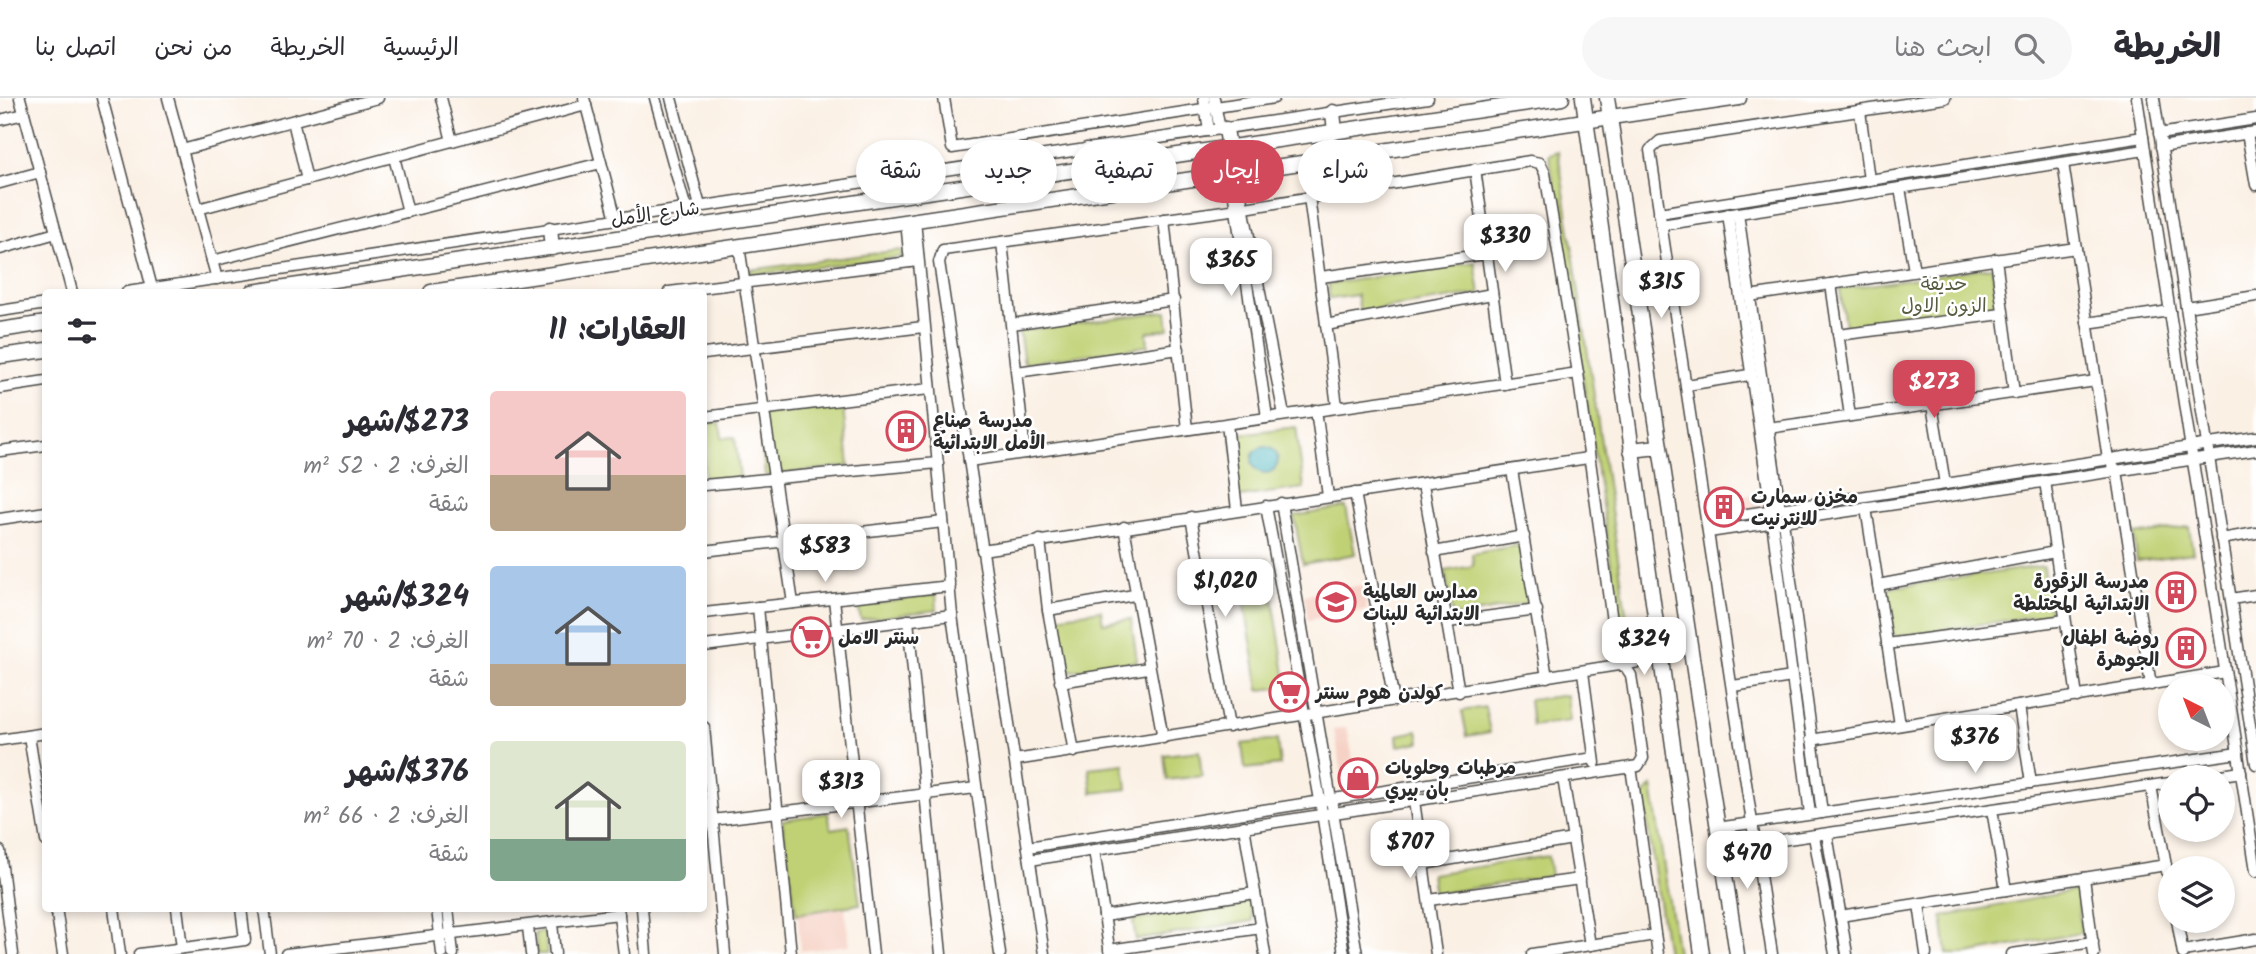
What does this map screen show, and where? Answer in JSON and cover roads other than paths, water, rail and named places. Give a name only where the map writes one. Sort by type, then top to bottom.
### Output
[{"type":"main road","name":"شارع الأمل","points":[[1282,140],[1562,98]]},
{"type":"main road","points":[[1583,98],[1630,450],[1703,954]]},
{"type":"main road","points":[[1607,98],[1737,954]]},
{"type":"main road","points":[[1284,171],[1584,120],[1739,98]]},
{"type":"main road","points":[[1333,112],[1335,132]]},
{"type":"main road","points":[[1218,130],[1224,140]]},
{"type":"main road","points":[[451,289],[1024,204],[1191,184]]},
{"type":"main road","name":"شارع الأمل","points":[[272,289],[960,187]]},
{"type":"main road","points":[[550,229],[552,248]]},
{"type":"main road","points":[[0,330],[42,324]]},
{"type":"main road","points":[[0,356],[42,351]]},
{"type":"main road","points":[[1630,450],[1658,447]]},
{"type":"street","points":[[20,98],[71,289]]},
{"type":"street","points":[[102,98],[152,289],[1071,152]]},
{"type":"street","points":[[168,98],[217,279]]},
{"type":"street","points":[[182,150],[378,98]]},
{"type":"street","points":[[441,98],[452,141]]},
{"type":"street","points":[[655,98],[686,209]]},
{"type":"street","points":[[671,98],[700,206]]},
{"type":"street","points":[[944,98],[952,148],[1210,103],[1274,98]]},
{"type":"street","points":[[1152,140],[1429,98]]},
{"type":"street","points":[[1772,954],[1650,157],[1654,144],[1945,98]]},
{"type":"street","points":[[2137,98],[2256,871]]},
{"type":"street","points":[[2154,98],[2256,764]]},
{"type":"street","points":[[198,209],[452,141],[585,102],[616,219]]},
{"type":"street","points":[[1210,103],[1218,130]]},
{"type":"street","points":[[1860,111],[1869,180]]},
{"type":"street","points":[[0,120],[24,114]]},
{"type":"street","points":[[2159,134],[2256,119]]},
{"type":"street","points":[[293,121],[307,180]]},
{"type":"street","points":[[2161,147],[2252,132],[2256,185]]},
{"type":"street","points":[[1660,219],[1869,180],[2143,137]]},
{"type":"street","points":[[1660,219],[1733,214],[2145,150]]},
{"type":"street","points":[[394,157],[408,212]]},
{"type":"street","points":[[1393,183],[1530,160],[1541,163],[1544,168],[1578,373],[1588,458],[1620,665]]},
{"type":"street","points":[[212,261],[601,163]]},
{"type":"street","points":[[2063,163],[2108,459],[2117,471],[2151,685]]},
{"type":"street","points":[[1475,169],[1505,384]]},
{"type":"street","points":[[0,183],[40,172]]},
{"type":"street","points":[[1900,188],[1914,271]]},
{"type":"street","points":[[1044,954],[939,257],[947,249],[1298,199]]},
{"type":"street","points":[[1233,203],[1267,417]]},
{"type":"street","points":[[1243,203],[1284,415]]},
{"type":"street","points":[[1310,203],[1336,406]]},
{"type":"street","points":[[1733,214],[1749,296],[1768,428],[1792,677],[1810,814]]},
{"type":"street","points":[[1733,214],[1749,375],[1776,516],[1822,813]]},
{"type":"street","points":[[1164,219],[1187,429]]},
{"type":"street","points":[[910,221],[938,463],[952,615],[1000,954]]},
{"type":"street","points":[[0,249],[56,233]]},
{"type":"street","points":[[1002,242],[1026,453]]},
{"type":"street","points":[[739,246],[793,603]]},
{"type":"street","points":[[1749,296],[2076,248]]},
{"type":"street","points":[[1321,277],[1486,254]]},
{"type":"street","points":[[1996,259],[2014,393]]},
{"type":"street","points":[[698,289],[914,262]]},
{"type":"street","points":[[1831,284],[1850,416]]},
{"type":"street","points":[[1326,324],[1492,294]]},
{"type":"street","points":[[2186,307],[2256,296]]},
{"type":"street","points":[[1012,324],[1174,300]]},
{"type":"street","points":[[0,311],[42,305]]},
{"type":"street","points":[[2087,323],[2170,311]]},
{"type":"street","points":[[1838,335],[2002,314]]},
{"type":"street","points":[[707,354],[923,327]]},
{"type":"street","points":[[1017,372],[1179,349]]},
{"type":"street","points":[[969,461],[1578,373]]},
{"type":"street","points":[[1687,385],[1749,375]]},
{"type":"street","points":[[1768,428],[2096,381]]},
{"type":"street","points":[[0,388],[42,382]]},
{"type":"street","points":[[707,417],[929,389]]},
{"type":"street","points":[[1932,405],[1945,484]]},
{"type":"street","points":[[1316,410],[1328,496]]},
{"type":"street","points":[[1227,424],[1237,510]]},
{"type":"street","points":[[1708,526],[1945,484],[2256,437]]},
{"type":"street","points":[[0,451],[42,446]]},
{"type":"street","points":[[1776,516],[1866,508],[2256,450]]},
{"type":"street","points":[[982,550],[1588,458]]},
{"type":"street","points":[[707,485],[938,463]]},
{"type":"street","points":[[1512,470],[1547,677]]},
{"type":"street","points":[[2045,481],[2077,697]]},
{"type":"street","points":[[1423,484],[1459,692]]},
{"type":"street","points":[[1354,493],[1394,701]]},
{"type":"street","points":[[1281,503],[1336,813],[1357,954]]},
{"type":"street","points":[[1266,506],[1321,800],[1344,954]]},
{"type":"street","points":[[1866,508],[1900,725]]},
{"type":"street","points":[[0,519],[42,513]]},
{"type":"street","points":[[1191,517],[1229,727]]},
{"type":"street","points":[[707,551],[943,522]]},
{"type":"street","points":[[1124,527],[1134,596],[1163,738]]},
{"type":"street","points":[[2221,538],[2256,533]]},
{"type":"street","points":[[1434,552],[1524,536]]},
{"type":"street","points":[[1040,540],[1048,610],[1074,752]]},
{"type":"street","points":[[1878,585],[2055,552]]},
{"type":"street","points":[[707,614],[950,586]]},
{"type":"street","points":[[2231,599],[2256,595]]},
{"type":"street","points":[[1048,610],[1134,596]]},
{"type":"street","points":[[834,599],[873,954]]},
{"type":"street","points":[[758,607],[791,954]]},
{"type":"street","points":[[1448,622],[1537,610]]},
{"type":"street","points":[[707,646],[952,615]]},
{"type":"street","points":[[908,620],[941,954]]},
{"type":"street","points":[[1887,644],[2066,620]]},
{"type":"street","points":[[1014,760],[1305,713],[1459,692],[1660,658]]},
{"type":"street","points":[[1030,860],[1640,765],[1643,758],[1631,675],[1629,668],[1620,665]]},
{"type":"street","points":[[1060,682],[1148,668]]},
{"type":"street","points":[[1583,672],[1597,773]]},
{"type":"street","points":[[1811,740],[2225,672]]},
{"type":"street","points":[[1733,686],[1792,677]]},
{"type":"street","points":[[2243,678],[2256,677]]},
{"type":"street","points":[[2019,706],[2031,783]]},
{"type":"street","points":[[0,740],[42,734]]},
{"type":"street","points":[[29,736],[42,816]]},
{"type":"street","points":[[1717,828],[2238,753]]},
{"type":"street","points":[[1028,846],[1594,758]]},
{"type":"street","points":[[1631,767],[1658,954]]},
{"type":"street","points":[[2235,773],[2241,772]]},
{"type":"street","points":[[1563,778],[1590,945]]},
{"type":"street","points":[[1720,849],[2158,785]]},
{"type":"street","points":[[2151,786],[2164,856]]},
{"type":"street","points":[[708,821],[976,788]]},
{"type":"street","points":[[707,798],[724,954]]},
{"type":"street","points":[[1413,801],[1436,954]]},
{"type":"street","points":[[1992,810],[2006,890]]},
{"type":"street","points":[[1244,826],[1265,954]]},
{"type":"street","points":[[1827,834],[1847,954]]},
{"type":"street","points":[[1814,836],[1835,954]]},
{"type":"street","points":[[1423,864],[1573,839]]},
{"type":"street","points":[[1094,850],[1110,952],[1261,928]]},
{"type":"street","points":[[0,851],[13,954]]},
{"type":"street","points":[[1840,916],[2158,866]]},
{"type":"street","points":[[2084,878],[2094,954]]},
{"type":"street","points":[[1429,900],[1580,879]]},
{"type":"street","points":[[1104,916],[1255,893]]},
{"type":"street","points":[[1919,904],[1926,954]]},
{"type":"street","points":[[57,912],[63,954]]},
{"type":"street","points":[[115,912],[120,954]]},
{"type":"street","points":[[178,912],[183,948]]},
{"type":"street","points":[[139,954],[244,940],[241,912]]},
{"type":"street","points":[[265,912],[270,954]]},
{"type":"street","points":[[438,912],[453,954]]},
{"type":"street","points":[[442,954],[448,912]]},
{"type":"street","points":[[286,954],[361,950],[528,927],[612,912]]},
{"type":"street","points":[[618,912],[624,954]]},
{"type":"street","points":[[642,912],[646,954]]},
{"type":"street","points":[[552,923],[555,954]]},
{"type":"street","points":[[528,927],[531,954]]},
{"type":"street","points":[[2179,933],[2183,953],[2256,939]]},
{"type":"street","points":[[1532,954],[1655,935]]},
{"type":"street","points":[[2012,954],[2093,942]]},
{"type":"water","points":[[1265,447],[1274,451],[1278,460],[1274,469],[1265,473],[1256,469],[1252,460],[1256,451]]},
{"type":"place","name":"مدرسة صناع الأمل الابتدائية","points":[[906,431]]},
{"type":"place","name":"مخزن سمارت للانترنيت","points":[[1724,507]]},
{"type":"place","name":"مدرسة الزقورة الابتدائية المختلطة","points":[[2176,592]]},
{"type":"place","name":"مدارس العالمية الابتدائية للبنات","points":[[1336,602]]},
{"type":"place","name":"سنتر الامل","points":[[811,637]]},
{"type":"place","name":"روضة اطفال الجوهرة","points":[[2186,648]]},
{"type":"place","name":"كولدن هوم سنتر","points":[[1289,692]]},
{"type":"place","name":"مرطبات وحلويات بان بيري","points":[[1358,778]]},
{"type":"park label","name":"حديقة الزون الاول","points":[[1944,294]]}]
